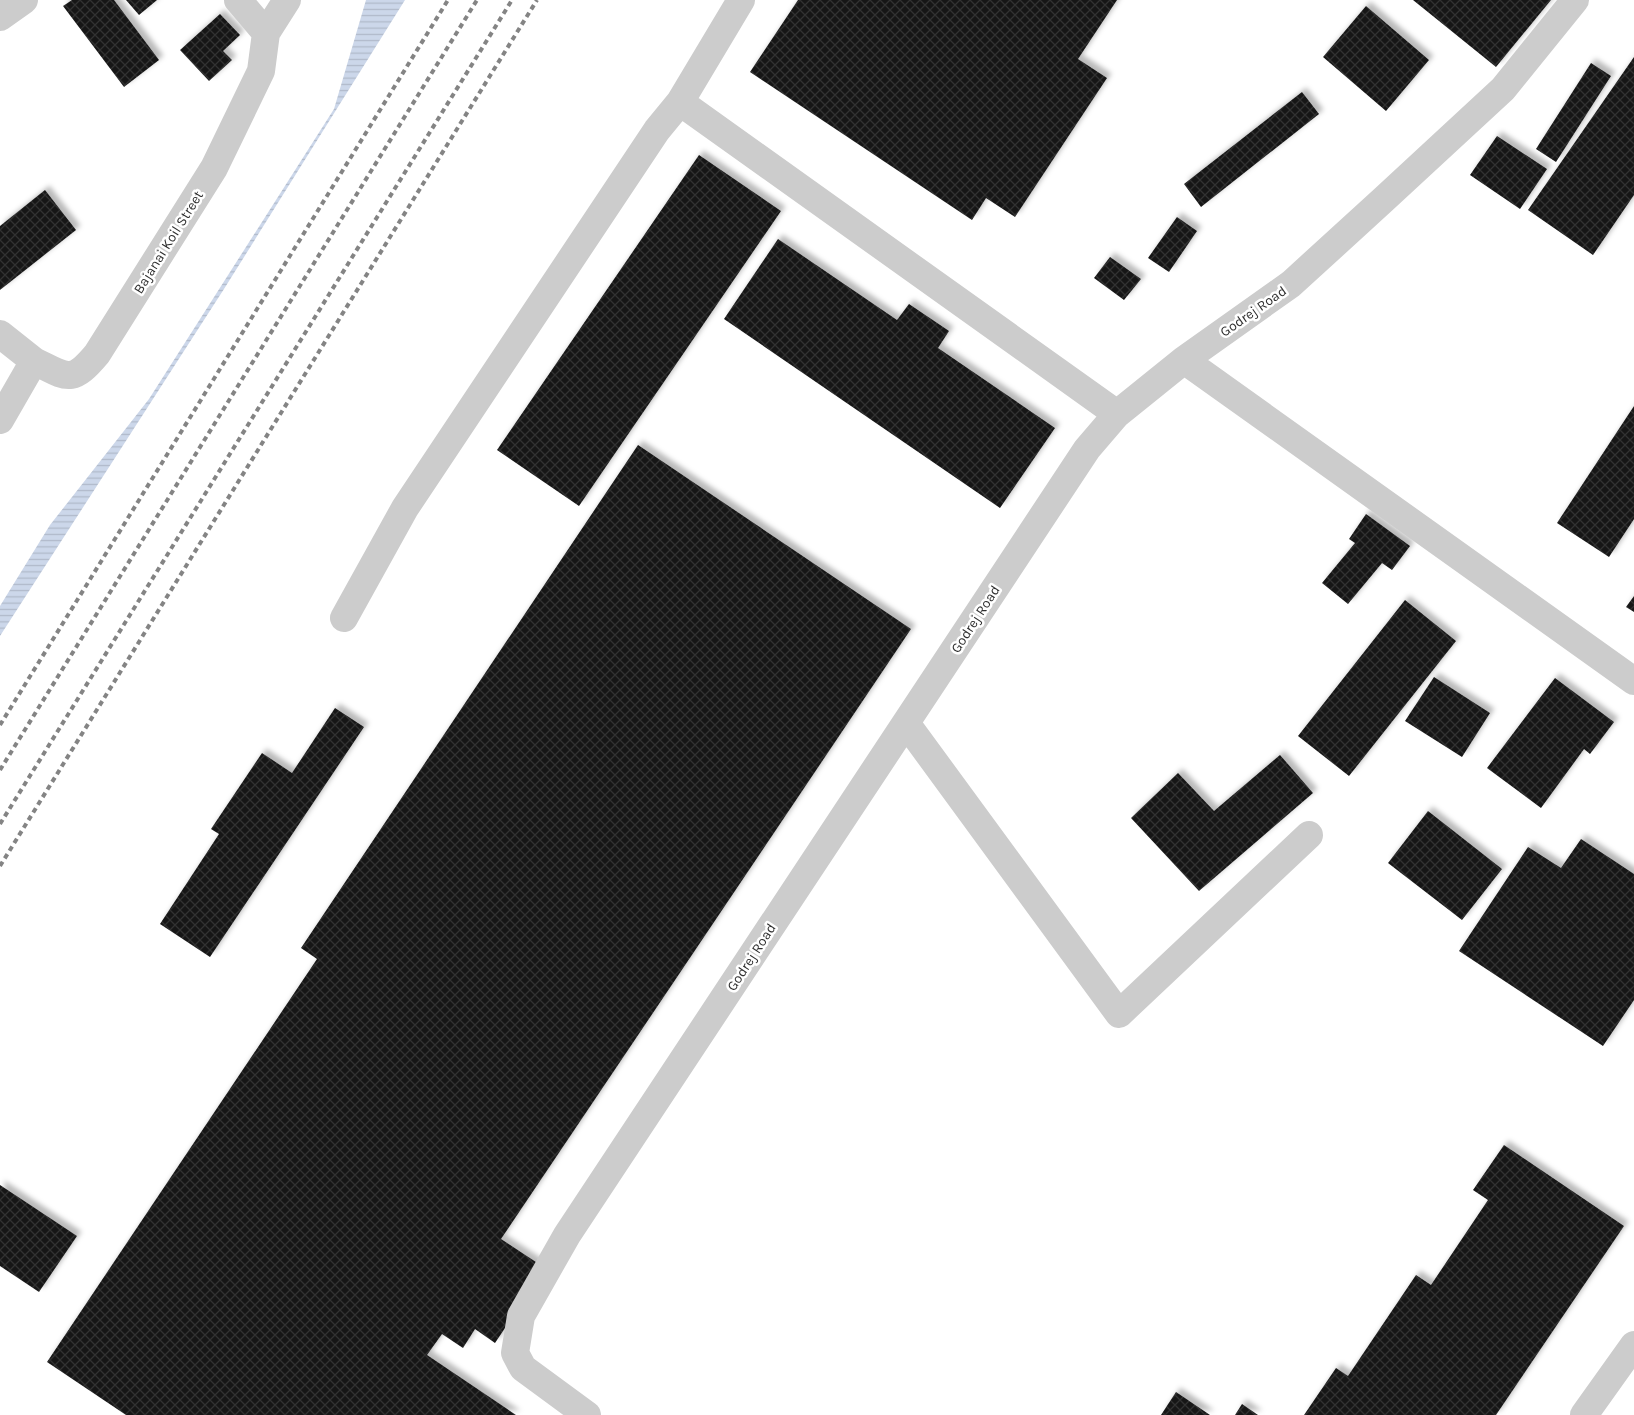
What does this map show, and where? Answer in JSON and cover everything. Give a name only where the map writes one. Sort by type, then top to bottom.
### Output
[{"type":"street","points":[[0,17],[24,0]]},
{"type":"street","points":[[238,0],[266,33],[287,0]]},
{"type":"street","points":[[344,618],[405,508],[657,130],[680,102],[741,0]]},
{"type":"street","name":"Godrej Road","points":[[587,1415],[523,1368],[515,1353],[521,1316],[567,1235],[1087,449],[1117,414],[1184,360],[1291,284],[1383,200],[1503,89],[1575,0]]},
{"type":"street","name":"Bajanai Koil Street","points":[[0,334],[34,362],[65,376],[82,373],[97,354],[214,168],[262,71],[266,33]]},
{"type":"street","points":[[680,102],[1117,414]]},
{"type":"street","points":[[1184,360],[1634,681]]},
{"type":"street","points":[[0,420],[34,362]]},
{"type":"street","points":[[906,723],[1119,1014],[1309,835]]},
{"type":"street","points":[[1584,1415],[1634,1345]]},
{"type":"water","points":[[366,0],[405,0],[224,289],[0,636],[0,606],[50,525],[149,399],[334,109]]},
{"type":"building","points":[[72,0],[114,0],[159,60],[124,87],[63,6]]},
{"type":"building","points":[[126,0],[157,0],[139,15]]},
{"type":"building","points":[[798,0],[1117,0],[1078,59],[1107,78],[1015,217],[986,198],[972,220],[750,72]]},
{"type":"building","points":[[1413,0],[1551,0],[1496,67]]},
{"type":"building","points":[[1366,6],[1429,60],[1386,111],[1323,57]]},
{"type":"building","points":[[220,14],[240,35],[223,51],[232,60],[209,81],[180,50]]},
{"type":"building","points":[[1634,57],[1634,195],[1593,255],[1528,210]]},
{"type":"building","points":[[1591,63],[1611,76],[1556,162],[1536,149]]},
{"type":"building","points":[[1302,92],[1319,114],[1201,207],[1184,184]]},
{"type":"building","points":[[1497,136],[1547,169],[1520,209],[1470,175]]},
{"type":"building","points":[[699,155],[781,211],[579,506],[497,450]]},
{"type":"building","points":[[45,190],[76,230],[0,290],[0,226]]},
{"type":"building","points":[[1177,217],[1197,231],[1169,272],[1148,258]]},
{"type":"building","points":[[778,239],[897,320],[909,304],[949,331],[938,348],[1055,428],[1000,508],[724,319]]},
{"type":"building","points":[[1110,257],[1141,279],[1124,300],[1094,278]]},
{"type":"building","points":[[1634,406],[1634,519],[1609,557],[1557,523]]},
{"type":"building","points":[[638,445],[911,629],[501,1239],[545,1268],[495,1343],[475,1329],[463,1348],[442,1334],[427,1355],[516,1415],[126,1415],[47,1362],[317,959],[301,948]]},
{"type":"building","points":[[1366,514],[1410,546],[1392,570],[1382,563],[1348,604],[1322,583],[1355,543],[1349,539]]},
{"type":"building","points":[[1634,596],[1634,612],[1626,607]]},
{"type":"building","points":[[1405,600],[1456,641],[1349,776],[1298,736]]},
{"type":"building","points":[[1434,677],[1490,713],[1462,757],[1405,721]]},
{"type":"building","points":[[1555,678],[1614,722],[1590,754],[1584,749],[1541,808],[1487,768]]},
{"type":"building","points":[[335,708],[364,727],[210,957],[160,924],[219,834],[211,829],[262,753],[292,773]]},
{"type":"building","points":[[1280,755],[1313,793],[1199,891],[1131,818],[1178,773],[1214,811]]},
{"type":"building","points":[[1428,811],[1502,869],[1462,920],[1388,863]]},
{"type":"building","points":[[1581,839],[1634,874],[1634,1000],[1603,1046],[1459,951],[1528,847],[1561,868]]},
{"type":"building","points":[[1504,1145],[1624,1226],[1496,1415],[1304,1415],[1336,1368],[1348,1376],[1416,1275],[1431,1285],[1488,1200],[1473,1190]]},
{"type":"building","points":[[0,1185],[77,1236],[39,1292],[0,1266]]},
{"type":"building","points":[[1176,1392],[1210,1415],[1161,1415]]},
{"type":"building","points":[[1242,1404],[1258,1415],[1235,1415]]},
{"type":"railway","points":[[0,725],[448,0]]},
{"type":"railway","points":[[0,770],[477,0]]},
{"type":"railway","points":[[0,824],[512,0]]},
{"type":"railway","points":[[0,866],[537,0]]}]
